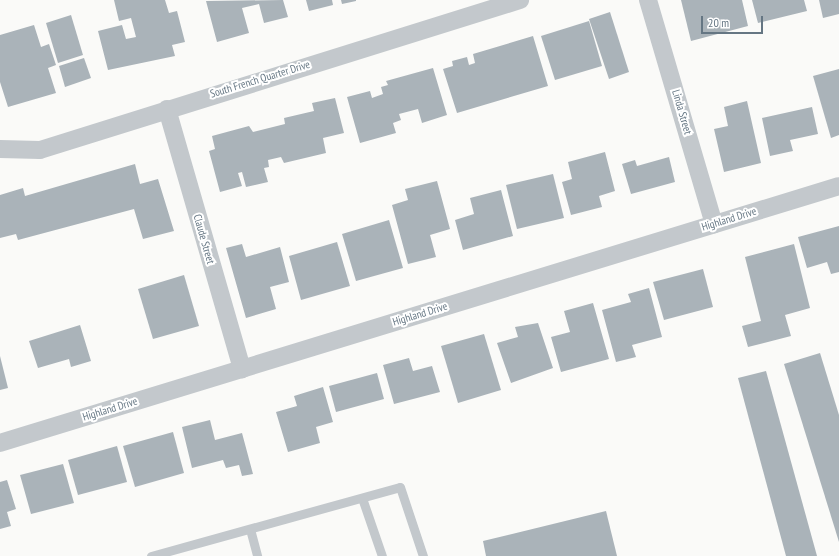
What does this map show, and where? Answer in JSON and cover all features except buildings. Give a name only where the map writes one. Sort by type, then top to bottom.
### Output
[{"type":"street","name":"South French Quarter Drive","points":[[0,149],[40,150],[167,109],[520,0]]},
{"type":"street","name":"Linda Street","points":[[648,0],[714,224]]},
{"type":"street","name":"Claude Street","points":[[167,109],[242,369]]},
{"type":"street","name":"Highland Drive","points":[[0,443],[839,186]]},
{"type":"lane","points":[[150,556],[400,487],[423,556]]},
{"type":"lane","points":[[362,498],[382,556]]},
{"type":"lane","points":[[250,529],[257,556]]}]
